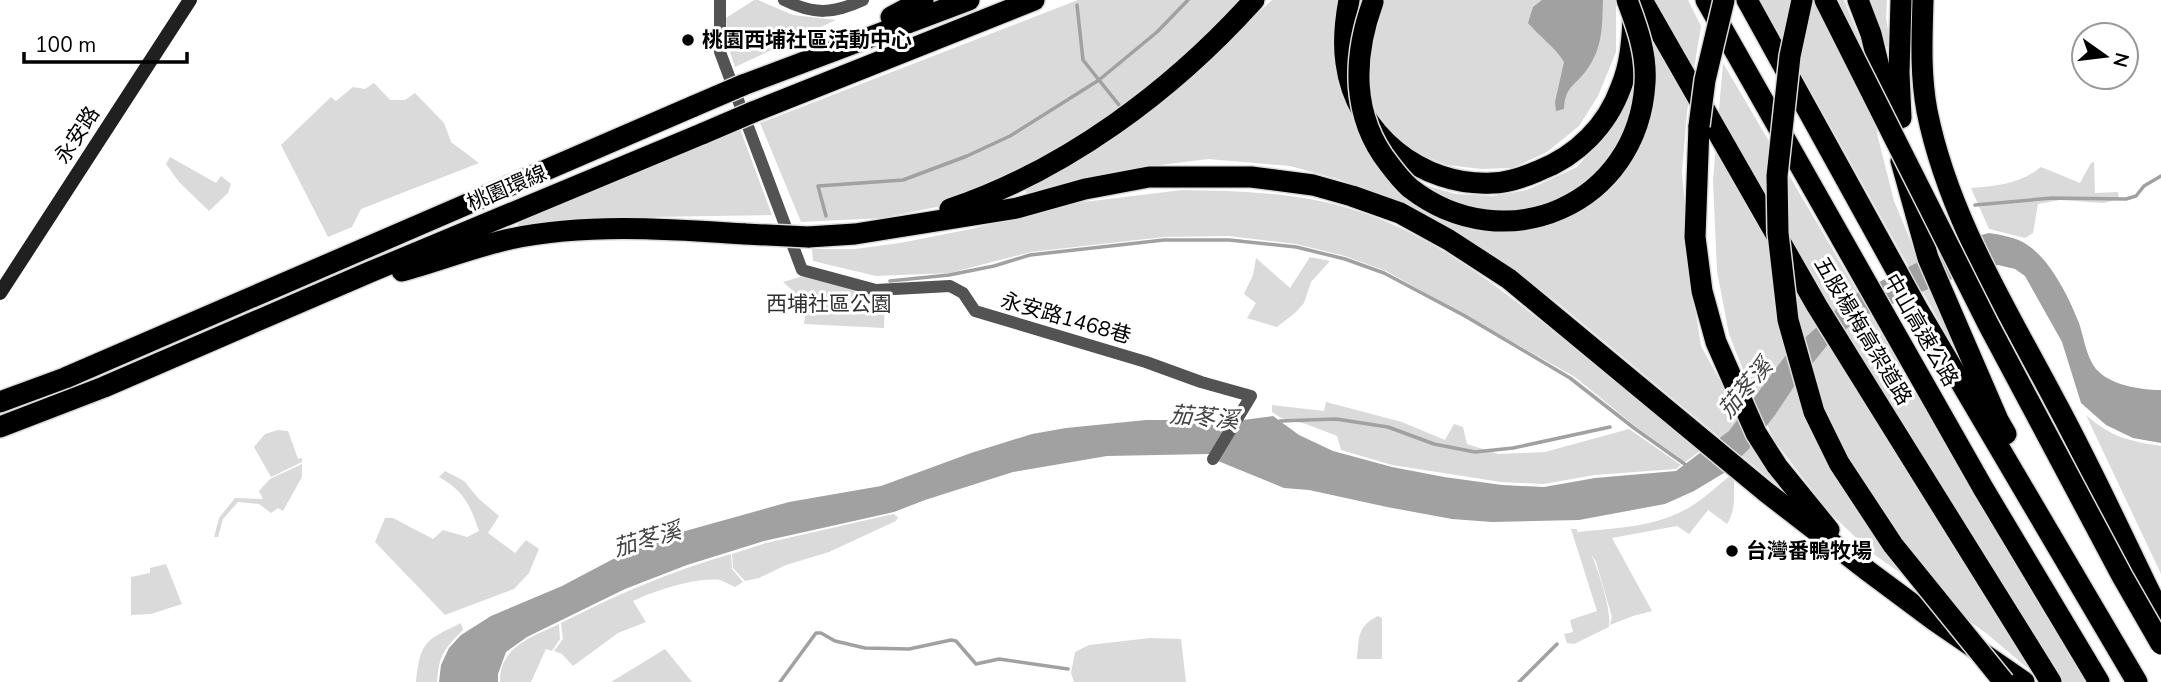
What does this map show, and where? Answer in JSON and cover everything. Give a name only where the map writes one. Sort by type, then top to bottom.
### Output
[{"type":"highway","points":[[804,61],[923,0]]},
{"type":"highway","name":"桃園環線","points":[[0,402],[65,377],[743,85],[969,0]]},
{"type":"highway","name":"桃園環線","points":[[372,276],[753,112],[1034,0]]},
{"type":"highway","points":[[1349,0],[1345,22],[1346,64],[1353,91],[1369,124],[1387,145],[1411,163],[1441,177],[1493,184],[1554,165],[1584,144],[1605,119],[1621,88],[1631,53],[1633,0]]},
{"type":"highway","points":[[1374,0],[1365,23],[1359,51],[1358,74],[1360,103],[1366,125],[1382,154],[1408,186],[1458,215],[1514,220],[1540,216],[1578,200],[1616,167],[1629,146],[1643,104],[1645,82],[1643,46],[1628,0]]},
{"type":"highway","name":"五股楊梅高架道路","points":[[1642,0],[1817,306],[2051,682]]},
{"type":"highway","name":"中山高速公路","points":[[1706,0],[1983,488],[2099,682]]},
{"type":"highway","points":[[1724,0],[1705,80],[1699,126],[1695,237],[1702,291],[1716,342],[1756,433],[1777,466],[1830,531],[1868,571]]},
{"type":"highway","name":"中山高速公路","points":[[1747,0],[1917,308],[2137,682]]},
{"type":"highway","points":[[1802,0],[1790,56],[1777,176],[1777,222],[1788,320],[1814,412],[1839,463],[1894,545],[2004,682]]},
{"type":"highway","points":[[1825,0],[1994,336],[2161,644]]},
{"type":"highway","points":[[1858,0],[1871,34],[1910,196],[1928,258],[1998,420],[2144,682]]},
{"type":"highway","points":[[1902,0],[1899,73],[1902,138],[1910,196]]},
{"type":"highway","points":[[1923,0],[1921,55],[1926,108],[1938,158],[1952,196],[1971,240],[2084,455],[2161,615]]},
{"type":"highway","points":[[895,227],[996,192],[1071,153],[1158,91],[1248,7]]},
{"type":"highway","points":[[0,427],[116,382],[315,296],[372,276],[510,239],[559,232],[624,229],[808,237],[855,234],[1017,208],[1085,189],[1149,177],[1251,177],[1313,185],[1400,214],[1449,240],[1509,279],[1766,492],[1934,620],[2024,682]]},
{"type":"main road","name":"永安路","points":[[0,293],[190,0]]},
{"type":"street","name":"永安路1468巷","points":[[720,0],[720,52],[802,270],[876,290],[950,286],[963,293],[975,311],[1251,396],[1213,459]]},
{"type":"street","points":[[785,0],[800,8],[828,12],[863,0]]},
{"type":"green space","points":[[754,0],[793,15],[836,20],[735,67],[727,43],[726,18]]},
{"type":"green space","points":[[1078,0],[1242,0],[1190,53],[1096,127],[1030,169],[946,205],[883,218],[801,222],[760,123]]},
{"type":"green space","points":[[1272,0],[1337,0],[1333,46],[1346,103],[1361,139],[1412,178],[1428,186],[1456,194],[1492,196],[1527,190],[1577,167],[1607,133],[1644,0],[1688,0],[1701,26],[1687,112],[1682,172],[1690,274],[1701,346],[1778,486],[1559,304],[1493,254],[1408,206],[1341,180],[1290,166],[1208,159],[1136,168],[1029,196],[1023,188],[1189,76]]},
{"type":"green space","points":[[1362,0],[1616,0],[1616,52],[1598,96],[1579,126],[1547,152],[1513,168],[1481,169],[1447,165],[1419,154],[1392,135],[1376,111],[1367,86],[1355,33]]},
{"type":"green space","points":[[1760,0],[1844,0],[1861,42],[1878,137],[1894,201],[1959,357]]},
{"type":"green space","points":[[1871,0],[1887,0],[1886,18],[1891,48],[1883,46]]},
{"type":"green space","points":[[1723,63],[2087,682],[2044,682],[1986,633],[1872,553],[1828,511],[1774,440],[1729,334],[1717,271],[1713,180]]},
{"type":"green space","points":[[374,83],[390,100],[405,100],[415,93],[444,123],[451,142],[479,163],[361,209],[352,227],[328,237],[281,145],[331,97],[336,101],[353,87],[365,89]]},
{"type":"green space","points":[[740,129],[772,215],[647,217],[518,229],[518,219]]},
{"type":"green space","points":[[170,157],[216,183],[221,176],[231,184],[228,193],[209,211],[179,182],[166,164]]},
{"type":"green space","points":[[2094,162],[2095,193],[2118,192],[2119,199],[2104,203],[2060,200],[2038,204],[2033,233],[2025,238],[1989,229],[1971,188],[2016,181],[2041,167],[2080,183]]},
{"type":"green space","points":[[1182,190],[1246,192],[1309,199],[1351,209],[1412,233],[1468,267],[1521,305],[1700,451],[1685,462],[1575,377],[1386,271],[1345,256],[1296,244],[1229,236],[1164,237],[1031,252],[950,273],[876,276],[813,261],[812,249],[855,249],[900,243],[971,229],[1067,204]]},
{"type":"green space","points":[[1310,257],[1330,261],[1311,282],[1304,303],[1295,313],[1277,327],[1247,318],[1256,303],[1244,294],[1253,275],[1256,258],[1290,288]]},
{"type":"green space","name":"西埔社區公園","points":[[807,275],[885,294],[884,328],[804,324],[806,307],[800,297],[783,282]]},
{"type":"green space","points":[[1326,402],[1402,422],[1445,440],[1454,424],[1463,427],[1467,444],[1498,454],[1545,452],[1629,429],[1681,465],[1676,469],[1595,475],[1543,484],[1501,482],[1392,465],[1341,450],[1337,436],[1281,418],[1272,412],[1272,405],[1324,411]]},
{"type":"green space","points":[[2086,415],[2121,437],[2161,446],[2161,574]]},
{"type":"green space","points":[[278,430],[288,431],[298,459],[302,458],[302,462],[271,477],[254,447],[265,434]]},
{"type":"green space","points":[[302,464],[302,477],[283,511],[278,508],[271,513],[259,504],[238,502],[223,519],[218,537],[214,537],[219,518],[235,498],[263,499],[259,491],[270,479]]},
{"type":"green space","points":[[445,471],[464,481],[479,499],[499,516],[488,533],[515,553],[526,540],[539,549],[529,573],[514,589],[445,615],[375,542],[385,518],[393,518],[433,539],[443,530],[467,537],[479,531],[465,499],[439,477]]},
{"type":"green space","points":[[1730,476],[1734,481],[1734,503],[1727,524],[1708,510],[1689,534],[1677,526],[1612,538],[1652,611],[1610,625],[1612,617],[1601,580],[1609,627],[1574,644],[1567,643],[1564,634],[1573,632],[1570,620],[1597,611],[1571,529],[1577,529],[1578,535],[1578,532],[1636,526],[1677,514]]},
{"type":"green space","points":[[893,514],[898,517],[896,521],[829,552],[786,565],[759,578],[745,581],[733,568],[732,554],[766,543]]},
{"type":"green space","points":[[731,554],[732,569],[743,582],[735,587],[720,580],[710,580],[687,583],[652,593],[633,601],[646,622],[618,633],[573,666],[562,654],[554,651],[563,639],[561,623],[644,584]]},
{"type":"green space","points":[[166,564],[182,604],[151,614],[131,615],[131,577],[150,573],[150,568]]},
{"type":"green space","points":[[1378,616],[1382,618],[1382,659],[1357,659],[1363,628]]},
{"type":"green space","points":[[461,623],[463,630],[441,659],[437,682],[416,682],[420,658],[427,644],[432,638]]},
{"type":"green space","points":[[559,624],[560,639],[552,651],[546,649],[531,682],[500,682],[501,670],[511,652],[528,639]]},
{"type":"green space","points":[[1150,638],[1181,639],[1186,682],[1074,682],[1071,673],[1075,652],[1089,645]]},
{"type":"green space","points":[[665,649],[692,682],[611,682]]},
{"type":"shaded area","points":[[1542,0],[1603,0],[1601,36],[1597,52],[1566,95],[1564,109],[1556,111],[1555,102],[1564,62],[1528,23],[1533,7]]},
{"type":"shaded area","points":[[1989,233],[2022,242],[2035,251],[2051,269],[2079,323],[2096,369],[2109,379],[2126,386],[2161,390],[2161,443],[2133,438],[2106,425],[2081,403],[2062,342],[2025,276],[2015,269],[1998,265],[1974,270],[1861,317],[1829,343],[1748,450],[1724,473],[1665,504],[1579,520],[1492,522],[1452,519],[1309,490],[1284,488],[1218,461],[1209,454],[1107,456],[1013,472],[894,512],[764,541],[687,565],[625,589],[527,637],[506,652],[498,682],[439,682],[441,665],[449,648],[461,635],[491,616],[671,535],[789,502],[881,486],[971,453],[1032,434],[1066,428],[1146,420],[1243,420],[1273,416],[1299,435],[1333,451],[1392,467],[1502,485],[1544,487],[1595,478],[1676,471],[1729,431],[1786,355],[1850,297],[1959,241]]},
{"type":"waterway","points":[[826,216],[818,186],[903,180],[967,156],[1010,136],[1099,80],[1157,32],[1188,0]]},
{"type":"waterway","points":[[1077,5],[1083,60],[1119,105]]},
{"type":"waterway","points":[[1975,205],[2052,198],[2126,199],[2136,196],[2144,186],[2161,176]]},
{"type":"waterway","points":[[890,281],[949,275],[1030,255],[1164,240],[1229,240],[1296,247],[1345,259],[1384,273],[1465,316],[1570,378],[1686,465]]},
{"type":"waterway","points":[[1280,421],[1336,419],[1388,427],[1434,444],[1475,452],[1513,448],[1610,427]]},
{"type":"waterway","points":[[780,682],[816,633],[865,648],[909,649],[951,640],[956,641],[976,664],[999,659],[1068,669]]},
{"type":"waterway","points":[[1519,682],[1557,644]]},
{"type":"place","name":"桃園西埔社區活動中心","points":[[688,40]]},
{"type":"place","name":"台灣番鴨牧場","points":[[1732,551]]},
{"type":"water label","name":"茄苳溪","points":[[1745,388]]},
{"type":"water label","name":"茄苳溪","points":[[1204,417]]},
{"type":"water label","name":"茄苳溪","points":[[647,539]]}]
